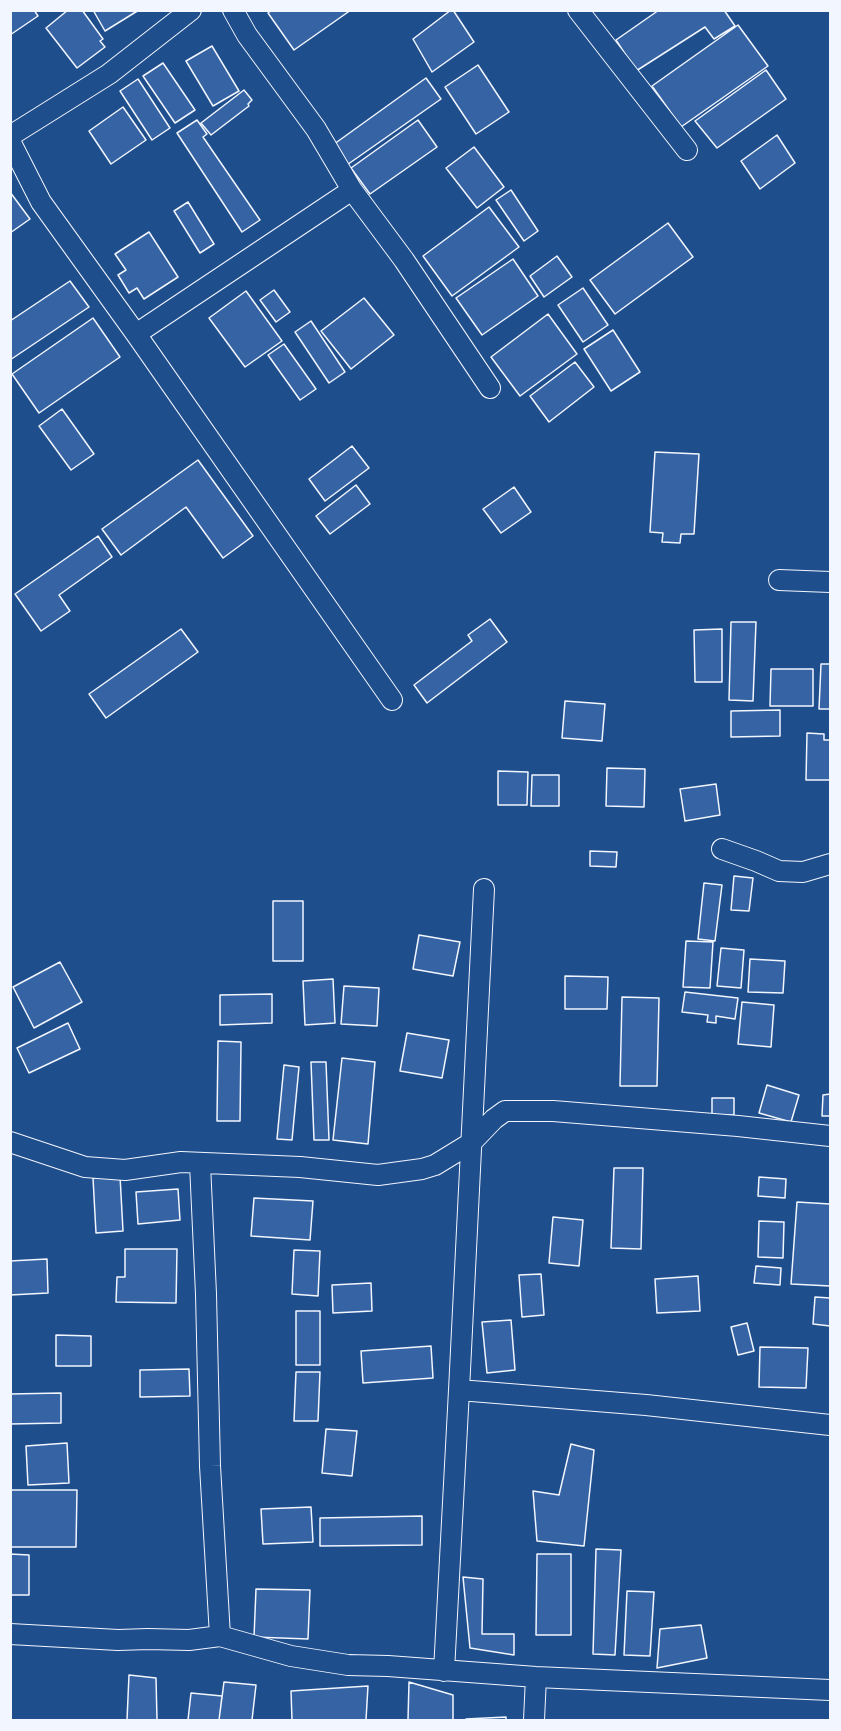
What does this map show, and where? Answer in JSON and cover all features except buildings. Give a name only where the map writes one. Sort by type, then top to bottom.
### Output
[{"type":"street","points":[[10,136],[109,74],[191,10]]},
{"type":"street","points":[[233,10],[248,35],[316,129],[352,190],[404,260],[490,388]]},
{"type":"street","points":[[578,10],[687,150]]},
{"type":"street","points":[[10,141],[41,202],[392,700]]},
{"type":"street","points":[[136,334],[352,190]]},
{"type":"street","points":[[779,580],[831,582]]},
{"type":"street","points":[[722,849],[779,871],[803,872],[831,864]]},
{"type":"street","points":[[444,1671],[484,889]]},
{"type":"street","points":[[10,1142],[85,1167],[125,1170],[181,1162],[300,1167],[378,1175],[435,1165],[471,1143],[505,1110],[576,1113],[831,1136]]},
{"type":"street","points":[[200,1164],[210,1466],[220,1636]]},
{"type":"street","points":[[459,1390],[646,1405],[831,1425]]},
{"type":"street","points":[[10,1635],[118,1640],[189,1640],[220,1636],[291,1656],[348,1665],[536,1677],[831,1690]]},
{"type":"street","points":[[534,1720],[536,1677]]}]
